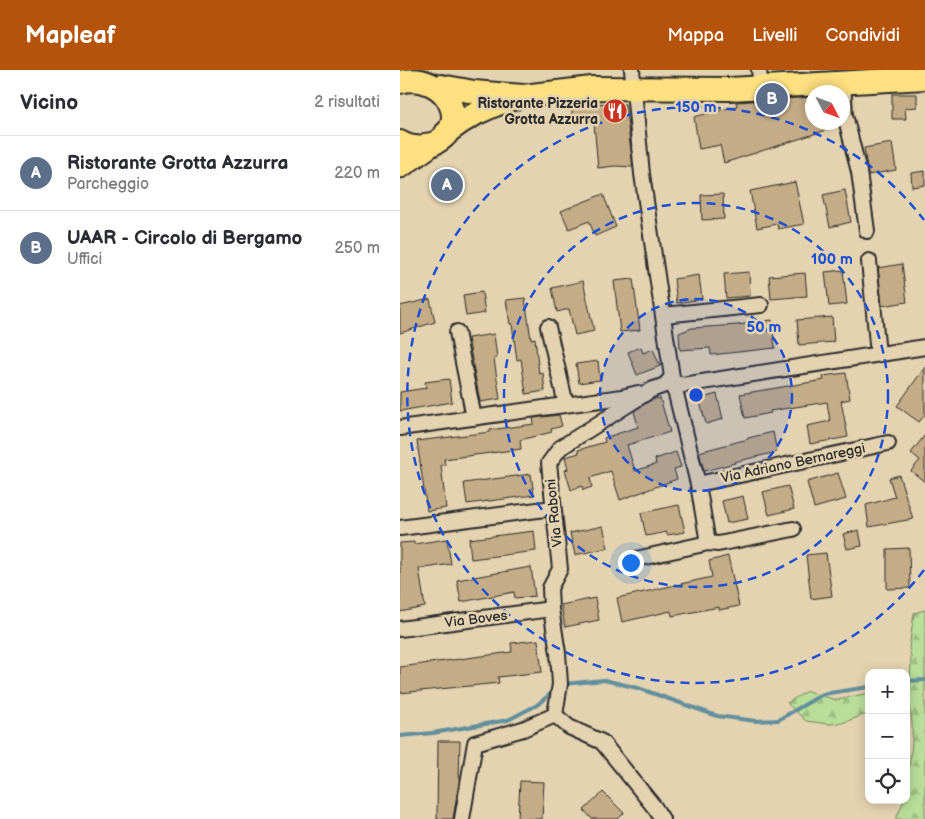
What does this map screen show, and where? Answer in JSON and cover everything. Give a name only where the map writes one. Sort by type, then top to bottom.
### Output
[{"type":"highway","points":[[400,165],[437,140]]},
{"type":"main road","points":[[400,82],[419,77],[430,79],[441,86],[448,94],[452,105],[453,117],[437,140]]},
{"type":"main road","points":[[441,86],[474,92],[523,96],[592,88],[633,79],[699,89],[760,79],[843,82],[925,78]]},
{"type":"main road","points":[[400,142],[416,147],[437,140],[461,122],[488,108],[523,96]]},
{"type":"street","points":[[633,79],[642,174],[672,373],[670,381],[676,394],[698,484],[708,543]]},
{"type":"street","points":[[843,82],[845,116],[859,172],[867,230]]},
{"type":"street","points":[[869,261],[872,354]]},
{"type":"street","points":[[664,315],[761,305]]},
{"type":"street","points":[[548,328],[566,405]]},
{"type":"street","points":[[457,332],[474,418]]},
{"type":"street","points":[[670,381],[683,385],[925,347]]},
{"type":"street","name":"Via Raboni","points":[[555,715],[560,684],[550,588],[560,570],[549,463],[560,448],[651,390],[670,381]]},
{"type":"street","points":[[400,428],[622,397],[651,390]]},
{"type":"street","name":"Via Adriano Bernareggi","points":[[698,484],[888,443]]},
{"type":"street","points":[[400,528],[554,508]]},
{"type":"street","points":[[636,559],[708,543],[718,544],[793,529]]},
{"type":"street","name":"Via Boves","points":[[400,629],[551,609]]},
{"type":"street","points":[[462,819],[475,743],[524,729],[555,715],[569,727],[602,742],[662,819]]},
{"type":"green space","points":[[925,610],[925,819],[896,819],[902,804],[910,804],[912,730],[910,714],[911,657],[909,648],[914,613]]},
{"type":"green space","points":[[807,691],[836,700],[865,694],[865,714],[842,723],[829,724],[806,721],[787,703]]},
{"type":"building","points":[[892,94],[917,94],[917,107],[905,108],[906,119],[892,119]]},
{"type":"building","points":[[805,97],[805,130],[827,130],[724,163],[720,145],[699,149],[694,117],[737,106],[736,102]]},
{"type":"building","points":[[573,103],[625,104],[633,167],[615,166],[598,168],[594,123],[571,120]]},
{"type":"building","points":[[892,143],[896,170],[868,175],[864,148]]},
{"type":"building","points":[[925,171],[925,185],[912,187],[911,173]]},
{"type":"building","points":[[795,182],[804,224],[778,229],[777,224],[757,228],[750,191]]},
{"type":"building","points":[[845,190],[851,222],[830,227],[823,195]]},
{"type":"building","points":[[603,194],[616,227],[595,236],[589,221],[569,229],[561,211]]},
{"type":"building","points":[[723,194],[724,219],[702,220],[701,195]]},
{"type":"building","points":[[902,264],[907,302],[882,306],[878,268]]},
{"type":"building","points":[[843,270],[847,304],[829,306],[825,272]]},
{"type":"building","points":[[749,272],[750,296],[726,298],[724,274]]},
{"type":"building","points":[[805,273],[807,296],[771,299],[769,276]]},
{"type":"building","points":[[699,275],[702,299],[677,303],[674,279]]},
{"type":"building","points":[[633,279],[640,330],[620,332],[614,281]]},
{"type":"building","points":[[583,281],[594,331],[575,335],[569,309],[557,312],[552,288]]},
{"type":"building","points":[[482,292],[485,313],[466,316],[463,295]]},
{"type":"building","points":[[525,298],[531,339],[535,338],[539,374],[543,373],[545,391],[526,394],[521,359],[517,360],[512,324],[510,324],[506,300]]},
{"type":"building","points":[[430,299],[435,322],[400,333],[400,306]]},
{"type":"building","points":[[832,317],[834,342],[799,345],[797,320]]},
{"type":"building","points":[[772,320],[775,348],[711,355],[710,348],[680,350],[679,333],[692,328]]},
{"type":"building","points":[[494,334],[497,358],[494,359],[500,399],[480,402],[468,338]]},
{"type":"building","points":[[641,347],[643,353],[653,349],[660,366],[637,375],[628,352]]},
{"type":"building","points":[[598,361],[600,380],[579,383],[576,364]]},
{"type":"building","points":[[925,367],[925,415],[919,422],[897,406]]},
{"type":"building","points":[[846,373],[850,399],[841,401],[848,437],[810,444],[807,426],[830,421],[827,402],[770,411],[771,413],[745,418],[740,394],[824,380],[823,376]]},
{"type":"building","points":[[449,379],[452,402],[400,411],[400,392],[426,388],[425,382]]},
{"type":"building","points":[[717,394],[723,419],[706,424],[699,399]]},
{"type":"building","points":[[660,398],[670,432],[627,445],[635,471],[656,464],[655,459],[676,452],[681,467],[674,469],[677,479],[620,500],[611,471],[590,478],[592,487],[583,490],[582,486],[571,490],[565,470],[568,469],[565,457],[579,453],[578,450],[605,442],[604,438],[638,427],[634,411],[651,400]]},
{"type":"building","points":[[559,415],[562,426],[551,429],[552,432],[520,440],[521,449],[444,459],[445,465],[441,465],[446,508],[427,511],[417,441],[490,432],[490,430],[534,424],[533,418]]},
{"type":"building","points":[[773,432],[777,452],[704,471],[699,452]]},
{"type":"building","points":[[925,435],[925,482],[911,471],[920,460],[911,453]]},
{"type":"building","points":[[838,473],[846,499],[814,508],[807,482]]},
{"type":"building","points":[[531,474],[534,495],[467,504],[464,483]]},
{"type":"building","points":[[899,475],[913,519],[869,527],[866,505],[895,497],[889,478]]},
{"type":"building","points":[[788,486],[794,509],[769,515],[763,492]]},
{"type":"building","points":[[743,496],[748,519],[727,523],[722,501]]},
{"type":"building","points":[[679,505],[685,532],[667,535],[667,532],[646,536],[641,513]]},
{"type":"building","points":[[603,526],[608,548],[575,555],[570,533]]},
{"type":"building","points":[[859,530],[862,546],[847,549],[843,534]]},
{"type":"building","points":[[534,531],[536,551],[471,559],[469,539]]},
{"type":"building","points":[[447,539],[451,564],[419,569],[425,607],[400,612],[400,543],[414,542],[414,544]]},
{"type":"building","points":[[909,548],[910,588],[887,589],[887,549]]},
{"type":"building","points":[[826,553],[832,596],[811,599],[806,555]]},
{"type":"building","points":[[728,556],[739,606],[719,610],[719,607],[672,616],[671,611],[622,622],[617,598],[712,577],[709,561]]},
{"type":"building","points":[[531,567],[535,596],[515,598],[514,592],[461,602],[457,580]]},
{"type":"building","points":[[595,598],[599,620],[565,627],[561,605]]},
{"type":"building","points":[[538,640],[542,672],[498,677],[499,683],[400,693],[400,667],[512,652],[511,643]]},
{"type":"building","points":[[438,741],[460,741],[459,782],[453,819],[437,819]]},
{"type":"building","points":[[520,781],[544,782],[542,819],[518,819]]},
{"type":"building","points":[[603,792],[624,813],[618,819],[592,819],[584,810]]},
{"type":"waterway","points":[[564,684],[604,680],[638,688],[717,716],[756,721],[778,720],[823,694],[865,688]]},
{"type":"waterway","points":[[910,681],[925,680]]},
{"type":"waterway","points":[[400,736],[433,733],[508,720],[537,705],[554,691]]},
{"type":"place","name":"UAAR - Circolo di Bergamo","points":[[772,99]]},
{"type":"place","name":"Ristorante Pizzeria Grotta Azzurra","points":[[615,111]]},
{"type":"place","name":"Ristorante Grotta Azzurra","points":[[447,185]]}]
